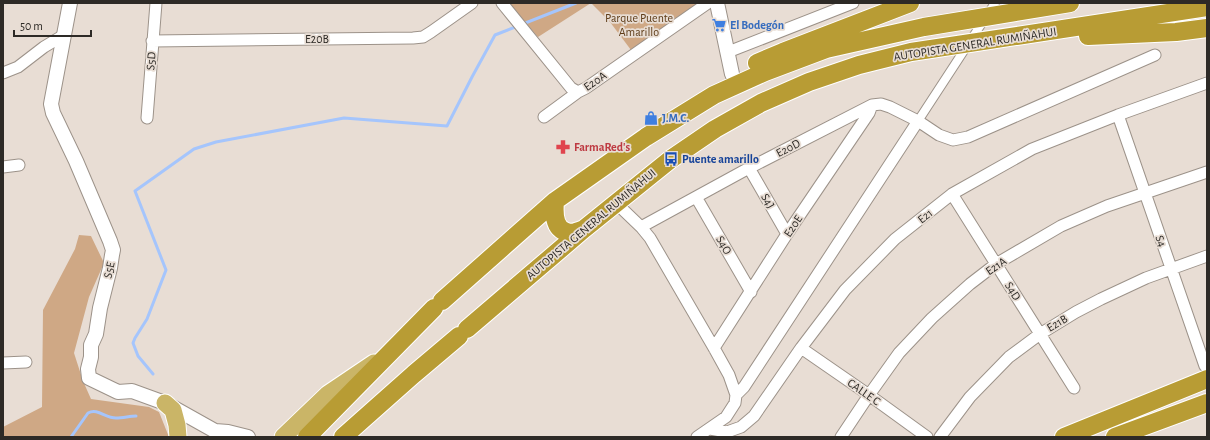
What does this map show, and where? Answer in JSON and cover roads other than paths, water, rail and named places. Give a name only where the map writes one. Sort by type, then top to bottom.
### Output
[{"type":"highway","points":[[714,95],[721,83],[732,74],[783,52],[910,3]]},
{"type":"highway","name":"AUTOPISTA GENERAL RUMIÑAHUI","points":[[317,433],[438,305],[555,201],[646,137],[714,95],[765,72],[826,49],[924,27],[1067,3]]},
{"type":"highway","name":"AUTOPISTA GENERAL RUMIÑAHUI","points":[[343,437],[414,374],[584,229],[671,159],[715,129],[761,103],[809,82],[860,65],[911,52],[1064,30],[1207,7]]},
{"type":"highway","points":[[1064,30],[1084,36],[1176,32],[1207,28]]},
{"type":"highway","points":[[1176,32],[1197,37],[1207,42]]},
{"type":"highway","points":[[555,201],[554,214],[556,222],[560,228],[566,232],[572,233],[584,229]]},
{"type":"highway","points":[[1064,437],[1189,386],[1206,370]]},
{"type":"highway","points":[[1115,437],[1207,403]]},
{"type":"main road","points":[[283,437],[328,394],[394,350]]},
{"type":"main road","points":[[166,403],[173,410],[177,425],[178,437]]},
{"type":"main road","points":[[183,413],[187,422],[187,437]]},
{"type":"street","name":"S5E","points":[[70,3],[52,104],[53,113],[76,161],[113,250],[100,308],[96,334],[91,345],[91,357],[88,369],[89,378],[118,392],[132,391],[166,403],[215,431],[228,432],[248,437]]},
{"type":"street","name":"S5D","points":[[147,118],[156,3]]},
{"type":"street","name":"E20B","points":[[152,41],[423,37],[472,3]]},
{"type":"street","name":"E20A","points":[[502,3],[523,31],[571,88],[578,92],[586,88],[708,3]]},
{"type":"street","points":[[717,3],[732,74]]},
{"type":"street","points":[[728,52],[853,3]]},
{"type":"street","points":[[736,395],[744,387],[994,3]]},
{"type":"street","points":[[3,73],[18,68],[44,47],[64,35]]},
{"type":"street","points":[[872,105],[881,104],[890,107],[918,121],[938,135],[953,140],[968,137],[1156,55]]},
{"type":"street","name":"E21","points":[[710,429],[728,432],[741,427],[754,416],[801,348],[845,290],[895,239],[952,194],[1032,149],[1118,115],[1207,83]]},
{"type":"street","points":[[544,117],[578,92]]},
{"type":"street","name":"E20D","points":[[641,227],[749,168],[872,105]]},
{"type":"street","name":"E20E","points":[[714,348],[787,234],[869,113],[872,105]]},
{"type":"street","name":"S4","points":[[1118,115],[1206,370]]},
{"type":"street","points":[[3,167],[19,165]]},
{"type":"street","name":"S4J","points":[[749,168],[787,234]]},
{"type":"street","name":"E21A","points":[[841,437],[868,394],[899,353],[932,318],[970,284],[996,264],[1061,226],[1107,206],[1207,172]]},
{"type":"street","name":"S4D","points":[[952,194],[1074,388]]},
{"type":"street","name":"S4O","points":[[696,197],[751,292]]},
{"type":"street","points":[[616,203],[641,227],[650,238],[714,348],[729,376],[736,395],[735,403],[726,417],[697,437]]},
{"type":"street","name":"E21B","points":[[940,437],[970,397],[1009,357],[1040,334],[1101,299],[1146,278],[1207,256]]},
{"type":"street","name":"CALLE C","points":[[801,348],[927,437]]},
{"type":"street","points":[[3,363],[26,362]]},
{"type":"waterway","points":[[153,374],[138,356],[133,343],[147,319],[166,270],[135,191],[194,149],[216,142],[344,118],[447,126],[495,35],[576,3]]},
{"type":"waterway","points":[[71,437],[88,413],[98,412],[112,418],[136,416]]},
{"type":"place","name":"El Bodegón","points":[[719,25]]},
{"type":"place","name":"J.M.C.","points":[[651,118]]},
{"type":"place","name":"FarmaRed's","points":[[563,147]]},
{"type":"place","name":"Puente amarillo","points":[[671,159]]},
{"type":"park label","name":"Parque Puente Amarillo","points":[[639,25]]}]
